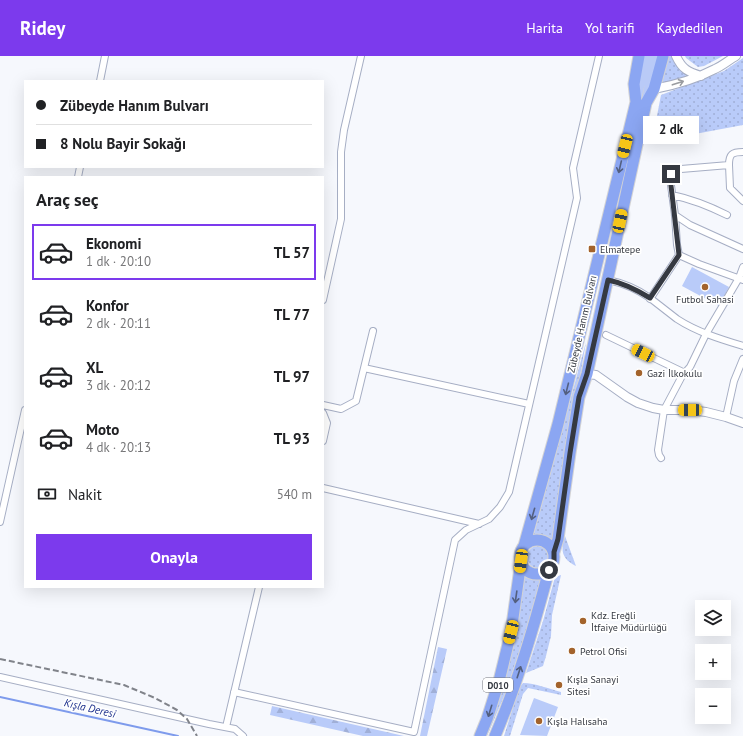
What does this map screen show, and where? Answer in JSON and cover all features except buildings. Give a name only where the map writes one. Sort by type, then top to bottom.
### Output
[{"type":"highway","name":"D010","points":[[651,56],[654,89],[641,102],[634,84],[651,56]]},
{"type":"highway","name":"Zübeyde Hanım Bulvarı","points":[[495,736],[504,715],[522,662],[538,613],[549,570],[554,561],[554,552],[558,539],[579,397],[587,374],[608,280],[641,102]]},
{"type":"highway","name":"Zübeyde Hanım Bulvarı","points":[[480,736],[499,681],[511,632],[521,561],[521,550],[524,546],[558,424],[641,102]]},
{"type":"highway","points":[[524,546],[533,540],[544,541],[552,547],[554,552]]},
{"type":"highway","points":[[521,561],[523,567],[533,574],[544,573],[549,570]]},
{"type":"main road","name":"Zübeyde Hanım Bulvarı","points":[[641,102],[651,56]]},
{"type":"street","points":[[100,80],[105,56]]},
{"type":"street","points":[[324,296],[341,219],[341,152],[344,130],[361,56]]},
{"type":"street","points":[[234,692],[414,732],[455,540],[466,530],[489,519],[500,507],[509,492],[577,198],[573,168],[599,56]]},
{"type":"street","points":[[676,56],[680,64],[689,72],[701,76]]},
{"type":"street","points":[[654,89],[701,76],[716,69],[736,56]]},
{"type":"street","points":[[743,152],[731,154],[729,157],[730,188],[743,201]]},
{"type":"street","points":[[650,298],[679,255],[670,178],[671,174],[674,171],[681,169],[729,165]]},
{"type":"street","points":[[672,194],[699,202],[727,215]]},
{"type":"street","points":[[675,215],[690,225],[743,250]]},
{"type":"street","points":[[679,255],[741,279]]},
{"type":"street","points":[[661,458],[658,454],[658,450],[664,410],[682,376],[690,367],[706,334],[741,279],[743,267]]},
{"type":"street","points":[[608,280],[638,291],[650,298],[677,319],[693,328],[706,334],[743,346]]},
{"type":"street","points":[[324,405],[341,409],[356,401],[373,331]]},
{"type":"street","points":[[606,335],[685,373]]},
{"type":"street","points":[[726,417],[734,382],[743,359]]},
{"type":"street","points":[[364,368],[529,404]]},
{"type":"street","points":[[587,374],[596,375],[627,397],[638,403],[653,408],[664,410],[690,410],[726,417],[743,423]]},
{"type":"street","points":[[0,522],[24,414]]},
{"type":"street","points":[[324,416],[327,423],[324,436]]},
{"type":"street","points":[[324,488],[479,524]]},
{"type":"street","points":[[226,727],[258,588]]},
{"type":"street","points":[[0,677],[209,724],[235,728],[243,736]]},
{"type":"green space","points":[[667,56],[674,56],[686,73],[685,78],[660,84]]},
{"type":"green space","points":[[685,56],[723,56],[704,66],[698,67]]},
{"type":"green space","points":[[743,58],[743,125],[652,142],[661,95],[724,71]]},
{"type":"green space","name":"Futbol Sahasi","points":[[692,267],[729,287],[719,306],[682,286]]},
{"type":"green space","points":[[586,342],[561,486],[553,542],[543,537],[533,537]]},
{"type":"green space","points":[[565,536],[576,566],[563,554]]},
{"type":"green space","points":[[538,546],[546,549],[549,557],[546,565],[538,568],[530,565],[527,557],[530,549]]},
{"type":"green space","points":[[523,573],[536,578],[544,578],[505,694],[486,736],[501,693]]},
{"type":"green space","points":[[561,575],[552,615],[551,636],[543,666],[526,673],[543,621],[555,577]]},
{"type":"green space","points":[[438,647],[447,649],[427,736],[420,736]]},
{"type":"green space","points":[[523,683],[537,685],[561,692],[561,695],[528,688],[523,694],[510,736],[504,736],[519,688]]},
{"type":"green space","name":"Kışla Halısaha","points":[[534,698],[558,707],[547,736],[520,735]]},
{"type":"green space","points":[[272,706],[404,736],[363,736],[270,715]]},
{"type":"waterway","name":"Kışla Deresi","points":[[0,697],[178,736]]},
{"type":"railway","points":[[0,659],[124,685],[155,698],[177,710],[187,719],[197,736]]},
{"type":"place","name":"Elmatepe","points":[[592,249]]},
{"type":"place","name":"Futbol Sahasi","points":[[705,287]]},
{"type":"place","name":"Gazi İlkokulu","points":[[639,373]]},
{"type":"place","name":"Kdz. Ereğli İtfaiye Müdürlüğü","points":[[583,621]]},
{"type":"place","name":"Petrol Ofisi","points":[[572,651]]},
{"type":"place","name":"Kışla Sanayi Sitesi","points":[[559,685]]},
{"type":"place","name":"Kışla Halısaha","points":[[539,721]]},
{"type":"route","points":[[549,570],[555,557],[554,552],[558,539],[579,397],[587,374],[608,280],[620,283],[650,298],[679,255],[670,178],[671,174]]}]
